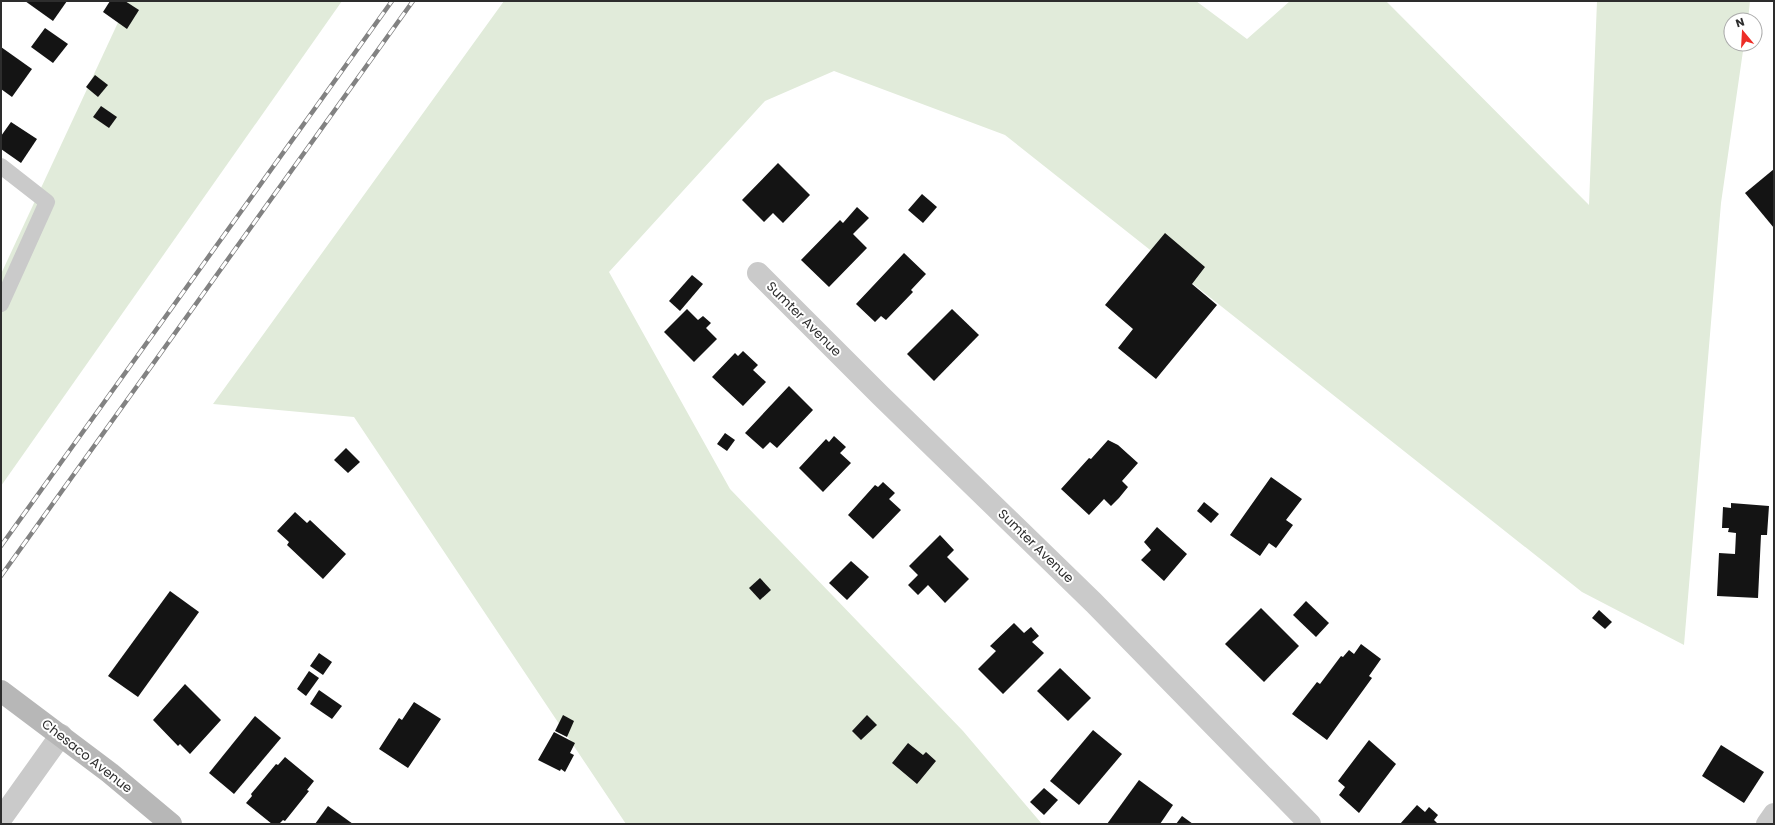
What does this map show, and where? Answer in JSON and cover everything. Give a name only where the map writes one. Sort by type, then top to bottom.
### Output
[{"type":"street","name":"Sumter Avenue","points":[[758,273],[887,402],[1094,603],[1310,824]]},
{"type":"street","name":"Chesaco Avenue","points":[[1,690],[61,735],[171,824]]},
{"type":"street","points":[[1,819],[61,735]]},
{"type":"street","points":[[1767,824],[1774,814]]},
{"type":"lane","points":[[1,166],[47,202],[1,304]]},
{"type":"green space","points":[[128,1],[342,1],[1,486],[1,274]]},
{"type":"green space","points":[[504,1],[1196,1],[1247,39],[1290,1],[1386,1],[1589,205],[1597,1],[1750,1],[1749,12],[1723,12],[1723,52],[1743,52],[1721,203],[1684,645],[1582,592],[1005,135],[834,71],[765,101],[609,272],[730,489],[963,731],[1042,824],[626,824],[354,417],[213,404]]},
{"type":"building","points":[[25,1],[67,1],[53,21]]},
{"type":"building","points":[[110,1],[125,1],[139,10],[127,29],[103,12]]},
{"type":"building","points":[[45,28],[68,44],[53,63],[31,47]]},
{"type":"building","points":[[1,47],[32,69],[12,97],[1,89]]},
{"type":"building","points":[[95,75],[108,85],[98,97],[86,87]]},
{"type":"building","points":[[101,106],[117,117],[109,128],[93,117]]},
{"type":"building","points":[[11,122],[37,139],[21,163],[1,149],[1,136]]},
{"type":"building","points":[[778,163],[810,195],[783,223],[773,213],[764,222],[742,200]]},
{"type":"building","points":[[1774,169],[1774,228],[1745,193]]},
{"type":"building","points":[[922,194],[937,207],[923,223],[908,210]]},
{"type":"building","points":[[857,207],[869,218],[853,234],[867,248],[829,287],[801,260],[840,220],[843,223]]},
{"type":"building","points":[[1165,233],[1205,267],[1192,284],[1217,305],[1156,379],[1118,348],[1133,329],[1105,305]]},
{"type":"building","points":[[904,253],[926,274],[911,290],[913,292],[886,320],[881,316],[875,322],[856,304]]},
{"type":"building","points":[[692,275],[703,284],[680,311],[669,301]]},
{"type":"building","points":[[687,309],[698,320],[703,316],[711,323],[706,328],[717,339],[694,362],[664,332]]},
{"type":"building","points":[[952,309],[979,335],[934,381],[907,354]]},
{"type":"building","points":[[743,351],[758,365],[753,370],[766,382],[743,406],[712,377],[735,353],[738,356]]},
{"type":"building","points":[[789,386],[813,410],[777,448],[770,442],[763,449],[745,433]]},
{"type":"building","points":[[725,433],[735,440],[727,451],[717,444]]},
{"type":"building","points":[[834,436],[846,447],[840,453],[851,463],[823,492],[799,468],[826,439],[829,442]]},
{"type":"building","points":[[1108,440],[1118,445],[1138,463],[1122,481],[1128,487],[1119,498],[1111,506],[1104,499],[1089,515],[1061,489],[1089,458],[1091,459]]},
{"type":"building","points":[[346,448],[360,462],[348,473],[334,460]]},
{"type":"building","points":[[1271,477],[1302,499],[1286,520],[1293,525],[1276,548],[1269,543],[1260,556],[1230,535]]},
{"type":"building","points":[[883,482],[895,493],[889,499],[901,510],[873,539],[848,515],[875,485],[878,487]]},
{"type":"building","points":[[1204,502],[1219,514],[1211,523],[1197,511]]},
{"type":"building","points":[[1731,503],[1769,506],[1767,535],[1761,535],[1758,598],[1717,596],[1719,553],[1735,554],[1736,533],[1728,532],[1729,528],[1722,528],[1723,507],[1731,508]]},
{"type":"building","points":[[295,512],[307,523],[310,520],[346,554],[323,579],[287,545],[289,542],[277,531]]},
{"type":"building","points":[[1157,527],[1187,554],[1164,581],[1141,560],[1151,550],[1144,542]]},
{"type":"building","points":[[940,535],[954,550],[947,557],[969,579],[945,603],[928,585],[918,595],[908,585],[918,575],[909,566]]},
{"type":"building","points":[[851,561],[869,577],[847,600],[829,583]]},
{"type":"building","points":[[760,578],[771,590],[760,600],[749,588]]},
{"type":"building","points":[[170,591],[199,612],[138,697],[108,676]]},
{"type":"building","points":[[1306,601],[1329,623],[1316,637],[1293,615]]},
{"type":"building","points":[[1261,608],[1299,646],[1264,682],[1225,644]]},
{"type":"building","points":[[1599,610],[1612,622],[1605,629],[1592,618]]},
{"type":"building","points":[[1014,623],[1024,633],[1031,627],[1039,636],[1032,642],[1044,653],[1003,694],[978,669],[996,651],[990,646]]},
{"type":"building","points":[[1361,644],[1381,659],[1369,676],[1372,678],[1327,740],[1292,714],[1317,682],[1320,684],[1341,656],[1343,657],[1349,650],[1354,654]]},
{"type":"building","points":[[319,653],[332,662],[323,675],[310,666]]},
{"type":"building","points":[[1060,668],[1091,698],[1068,721],[1037,691]]},
{"type":"building","points":[[309,671],[319,678],[306,696],[297,689]]},
{"type":"building","points":[[185,684],[221,720],[190,754],[180,744],[178,746],[153,720]]},
{"type":"building","points":[[319,690],[342,706],[332,719],[310,704]]},
{"type":"building","points":[[414,702],[441,719],[408,768],[379,749],[399,718],[402,720]]},
{"type":"building","points":[[563,715],[574,721],[567,737],[555,731]]},
{"type":"building","points":[[867,715],[877,725],[861,740],[852,731]]},
{"type":"building","points":[[255,716],[281,738],[234,794],[209,773]]},
{"type":"building","points":[[1093,730],[1122,754],[1079,805],[1050,781]]},
{"type":"building","points":[[554,732],[575,743],[570,753],[574,755],[565,772],[538,760]]},
{"type":"building","points":[[1369,740],[1396,764],[1359,813],[1339,795],[1345,787],[1338,781]]},
{"type":"building","points":[[908,743],[923,755],[926,752],[936,761],[917,784],[892,763]]},
{"type":"building","points":[[1721,745],[1764,772],[1744,803],[1702,776]]},
{"type":"building","points":[[285,757],[314,781],[307,790],[309,791],[285,821],[283,820],[279,824],[272,824],[246,803],[252,796],[251,794],[276,764],[278,765]]},
{"type":"building","points":[[1139,780],[1173,805],[1160,824],[1107,824]]},
{"type":"building","points":[[1044,788],[1058,800],[1044,815],[1030,802]]},
{"type":"building","points":[[1417,805],[1425,812],[1429,807],[1438,815],[1434,820],[1438,824],[1400,824]]},
{"type":"building","points":[[328,806],[353,824],[315,824]]},
{"type":"building","points":[[1182,816],[1193,824],[1176,824]]},
{"type":"railway","points":[[1,546],[392,1]]},
{"type":"railway","points":[[1,576],[413,1]]}]
